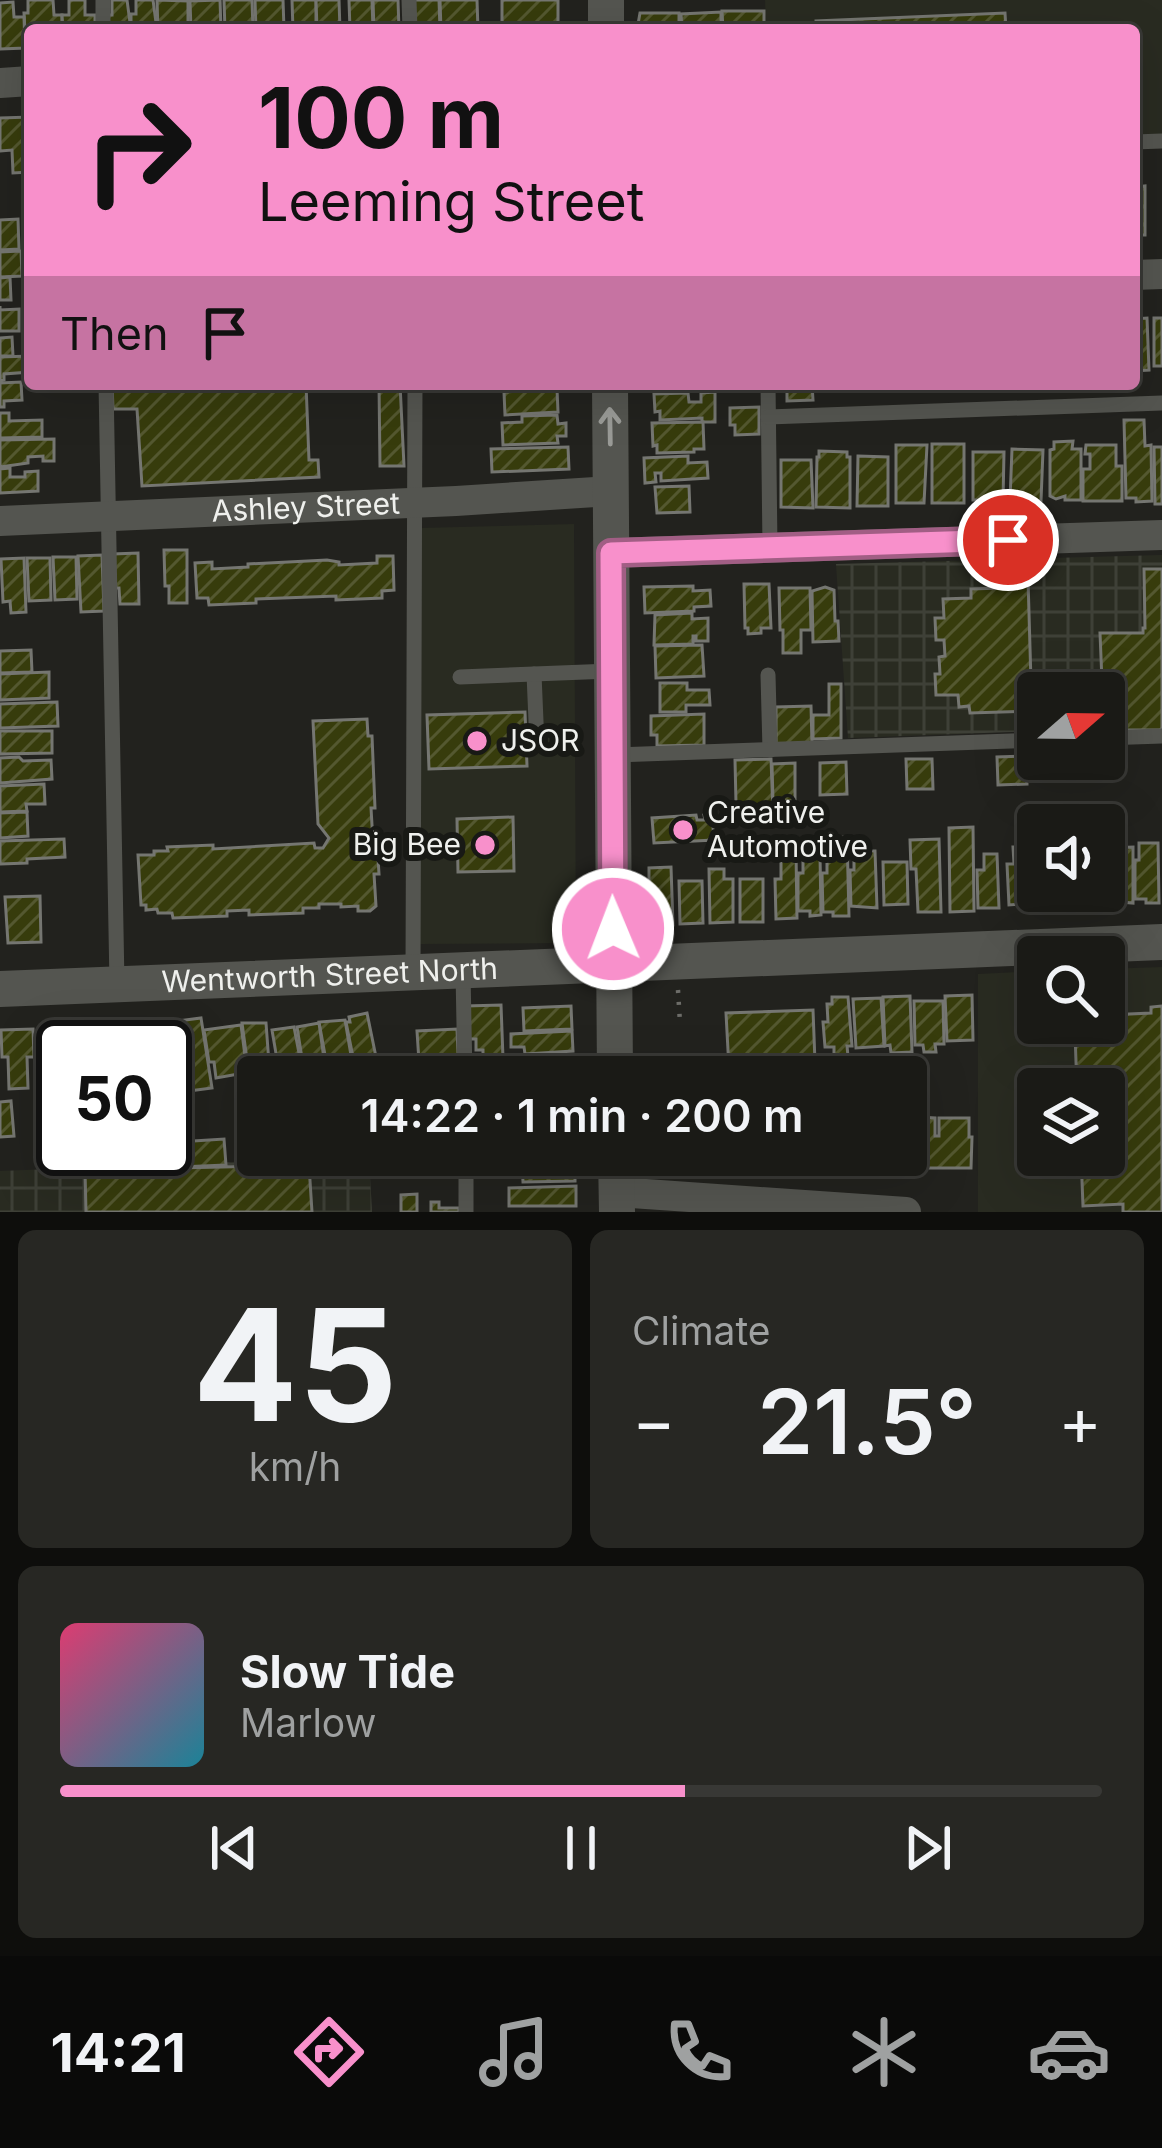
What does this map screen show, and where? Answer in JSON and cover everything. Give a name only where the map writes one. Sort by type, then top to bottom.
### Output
[{"type":"main road","points":[[610,390],[615,1056]]},
{"type":"main road","name":"Wentworth Street North","points":[[0,989],[1162,942]]},
{"type":"street","name":"Ashley Street","points":[[0,521],[610,491]]},
{"type":"street","points":[[611,553],[1162,535]]},
{"type":"street","points":[[617,1202],[906,1212]]},
{"type":"lane","points":[[106,390],[117,984]]},
{"type":"lane","points":[[413,971],[415,390]]},
{"type":"lane","points":[[768,390],[770,548]]},
{"type":"lane","points":[[768,417],[1162,403]]},
{"type":"lane","points":[[460,677],[611,671]]},
{"type":"lane","points":[[534,674],[537,745]]},
{"type":"lane","points":[[768,675],[770,750]]},
{"type":"lane","points":[[1125,737],[1162,736]]},
{"type":"lane","points":[[612,755],[1017,741]]},
{"type":"lane","points":[[463,969],[465,1056]]},
{"type":"lane","points":[[466,1176],[466,1212]]},
{"type":"shaded area","points":[[765,0],[1162,0],[1162,136],[1140,137],[1140,24],[766,24]]},
{"type":"shaded area","points":[[574,524],[576,943],[419,944],[419,528]]},
{"type":"shaded area","points":[[1162,555],[1162,727],[1125,705],[1125,672],[1017,672],[1017,732],[848,738],[836,564]]},
{"type":"shaded area","points":[[1162,967],[1162,1212],[978,1212],[978,974],[1017,972],[1017,1044],[1125,1044],[1125,968]]},
{"type":"shaded area","points":[[237,1162],[237,1176],[370,1176],[372,1212],[0,1212],[0,1171],[36,1170],[36,1176],[192,1176],[192,1164]]},
{"type":"building","points":[[28,0],[53,0],[54,15],[62,15],[62,24],[25,24],[24,13],[28,13]]},
{"type":"building","points":[[69,0],[85,0],[85,15],[95,15],[95,24],[63,24],[62,15],[69,15]]},
{"type":"building","points":[[112,0],[127,0],[130,24],[107,24],[107,15],[112,15]]},
{"type":"building","points":[[136,0],[153,0],[156,24],[131,24],[131,14],[136,14]]},
{"type":"building","points":[[157,0],[188,1],[188,24],[158,24]]},
{"type":"building","points":[[220,0],[221,24],[191,24],[190,1]]},
{"type":"building","points":[[224,0],[252,0],[253,24],[225,24]]},
{"type":"building","points":[[255,0],[283,0],[284,24],[256,24]]},
{"type":"building","points":[[292,0],[316,0],[316,24],[293,24]]},
{"type":"building","points":[[316,0],[339,0],[340,24],[317,24]]},
{"type":"building","points":[[349,0],[372,0],[373,24],[350,24]]},
{"type":"building","points":[[373,0],[398,0],[399,24],[374,24]]},
{"type":"building","points":[[412,0],[439,0],[440,24],[413,24]]},
{"type":"building","points":[[440,0],[477,0],[478,24],[441,24]]},
{"type":"building","points":[[502,0],[558,0],[558,24],[502,24]]},
{"type":"building","points":[[13,2],[14,17],[24,17],[24,48],[0,49],[0,3]]},
{"type":"building","points":[[722,11],[764,11],[764,24],[723,24]]},
{"type":"building","points":[[721,12],[721,24],[682,24],[681,14]]},
{"type":"building","points":[[640,13],[679,13],[679,24],[638,24]]},
{"type":"building","points":[[1005,13],[1006,24],[816,24],[816,21]]},
{"type":"building","points":[[24,117],[24,172],[13,173],[12,150],[0,151],[0,118]]},
{"type":"building","points":[[1140,186],[1145,186],[1145,235],[1140,235]]},
{"type":"building","points":[[18,219],[19,249],[0,250],[0,220]]},
{"type":"building","points":[[21,251],[22,276],[0,277],[0,252]]},
{"type":"building","points":[[10,277],[11,300],[0,300],[0,278]]},
{"type":"building","points":[[19,309],[19,331],[0,331],[0,310]]},
{"type":"building","points":[[1147,318],[1149,370],[1140,371],[1140,319]]},
{"type":"building","points":[[1154,318],[1162,318],[1162,366],[1154,366]]},
{"type":"building","points":[[12,337],[13,356],[0,356],[0,338]]},
{"type":"building","points":[[24,356],[24,372],[4,374],[0,381],[0,357]]},
{"type":"building","points":[[21,382],[22,400],[4,401],[0,407],[0,383]]},
{"type":"building","points":[[112,390],[306,390],[309,460],[318,460],[319,477],[142,486],[137,409],[113,409]]},
{"type":"building","points":[[379,390],[400,390],[404,466],[380,466]]},
{"type":"building","points":[[557,390],[558,412],[505,415],[504,392]]},
{"type":"building","points":[[787,390],[812,390],[813,400],[787,401]]},
{"type":"building","points":[[715,392],[715,422],[660,420],[660,411],[655,412],[654,394],[688,393],[689,402],[701,402],[701,393]]},
{"type":"building","points":[[759,407],[759,434],[735,435],[730,408]]},
{"type":"building","points":[[0,413],[9,413],[9,421],[42,420],[42,437],[0,438]]},
{"type":"building","points":[[557,415],[558,424],[566,423],[566,436],[557,436],[558,443],[503,445],[502,423],[522,422],[522,416]]},
{"type":"building","points":[[1124,420],[1144,420],[1145,446],[1151,445],[1152,501],[1126,498]]},
{"type":"building","points":[[703,422],[704,449],[657,453],[652,423]]},
{"type":"building","points":[[54,439],[54,461],[28,457],[28,463],[0,467],[0,440]]},
{"type":"building","points":[[1073,441],[1072,449],[1081,449],[1081,500],[1056,499],[1050,496],[1050,450],[1054,442]]},
{"type":"building","points":[[932,444],[964,444],[964,503],[932,503]]},
{"type":"building","points":[[896,445],[927,445],[924,503],[896,503]]},
{"type":"building","points":[[1086,445],[1116,445],[1116,466],[1122,466],[1122,501],[1083,501],[1083,469],[1090,469]]},
{"type":"building","points":[[568,447],[569,469],[492,472],[491,449]]},
{"type":"building","points":[[1154,447],[1162,447],[1162,504],[1155,504]]},
{"type":"building","points":[[1012,449],[1043,450],[1041,501],[1010,500]]},
{"type":"building","points":[[819,451],[847,452],[850,457],[850,508],[816,507]]},
{"type":"building","points":[[973,452],[1004,452],[1003,500],[973,500]]},
{"type":"building","points":[[688,456],[688,463],[707,462],[708,478],[661,481],[661,473],[655,473],[656,482],[645,483],[644,458]]},
{"type":"building","points":[[858,456],[888,457],[888,506],[857,506]]},
{"type":"building","points":[[781,460],[811,460],[813,508],[781,507]]},
{"type":"building","points":[[10,468],[10,477],[38,471],[38,491],[0,493],[0,469]]},
{"type":"building","points":[[689,486],[690,512],[657,513],[655,487]]},
{"type":"building","points":[[164,550],[187,550],[187,603],[169,603]]},
{"type":"building","points":[[138,553],[139,604],[120,604],[119,588],[113,588],[113,554]]},
{"type":"building","points":[[102,555],[104,611],[81,612],[78,556]]},
{"type":"building","points":[[377,556],[393,556],[394,590],[382,591],[382,598],[256,599],[256,603],[209,605],[208,598],[197,598],[195,563],[212,562],[212,569],[327,560],[339,565],[377,563]]},
{"type":"building","points":[[53,557],[76,557],[77,599],[55,600]]},
{"type":"building","points":[[24,558],[26,612],[11,613],[10,601],[3,602],[1,559]]},
{"type":"building","points":[[27,558],[50,558],[51,600],[29,601]]},
{"type":"building","points":[[1144,569],[1162,569],[1162,730],[1125,730],[1125,672],[1102,672],[1100,633],[1143,633]]},
{"type":"building","points":[[1028,579],[1031,672],[1017,672],[1017,712],[970,713],[969,706],[959,707],[958,695],[936,695],[935,674],[940,674],[939,657],[945,656],[944,640],[936,640],[935,618],[944,618],[943,599],[971,598],[971,589],[1001,588],[1001,580]]},
{"type":"building","points":[[744,584],[769,584],[771,628],[761,628],[761,633],[748,634],[745,628]]},
{"type":"building","points":[[693,586],[693,591],[710,590],[711,606],[645,613],[644,587]]},
{"type":"building","points":[[779,588],[810,588],[811,630],[801,630],[801,653],[783,653]]},
{"type":"building","points":[[834,590],[839,641],[813,642],[812,591]]},
{"type":"building","points":[[692,613],[692,619],[708,618],[708,641],[696,641],[693,636],[693,644],[654,645],[655,615]]},
{"type":"building","points":[[702,645],[704,676],[656,678],[655,646]]},
{"type":"building","points":[[31,650],[32,672],[0,673],[0,651]]},
{"type":"building","points":[[49,672],[49,698],[0,700],[0,674]]},
{"type":"building","points":[[660,683],[687,683],[687,690],[709,690],[710,705],[686,705],[686,712],[660,712]]},
{"type":"building","points":[[829,684],[841,684],[841,738],[813,739],[813,715],[829,715]]},
{"type":"building","points":[[57,702],[58,726],[0,728],[0,704]]},
{"type":"building","points":[[811,706],[812,744],[776,744],[776,707]]},
{"type":"building","name":"JSOR","points":[[525,712],[527,766],[429,769],[427,715]]},
{"type":"building","points":[[704,714],[704,745],[657,746],[657,735],[651,735],[651,716]]},
{"type":"building","points":[[367,719],[368,736],[372,736],[375,808],[371,808],[379,874],[374,874],[376,906],[370,911],[319,904],[319,908],[303,908],[303,913],[249,915],[249,910],[227,911],[227,916],[173,918],[172,913],[141,905],[138,855],[154,855],[154,851],[168,851],[167,847],[213,845],[213,849],[314,843],[315,848],[323,848],[329,838],[318,824],[313,721]]},
{"type":"building","points":[[0,731],[52,731],[52,753],[0,754]]},
{"type":"building","points":[[1017,756],[1017,780],[1027,780],[1027,784],[998,785],[997,757]]},
{"type":"building","points":[[0,758],[23,761],[51,760],[52,779],[0,783]]},
{"type":"building","points":[[771,759],[773,813],[740,814],[735,760]]},
{"type":"building","points":[[906,759],[932,759],[933,789],[907,789]]},
{"type":"building","points":[[846,762],[847,794],[820,795],[820,763]]},
{"type":"building","points":[[795,763],[795,801],[773,801],[772,764]]},
{"type":"building","points":[[44,784],[45,804],[26,804],[27,811],[0,812],[0,786]]},
{"type":"building","points":[[27,812],[28,836],[0,838],[0,813]]},
{"type":"building","name":"Creative Automotive","points":[[712,814],[714,840],[654,843],[652,818],[696,815],[697,820],[705,820],[704,815]]},
{"type":"building","name":"Big Bee","points":[[513,817],[514,871],[458,872],[457,819]]},
{"type":"building","points":[[973,827],[974,911],[950,912],[949,828]]},
{"type":"building","points":[[847,837],[849,916],[833,916],[833,912],[823,912],[827,851],[820,851],[819,838]]},
{"type":"building","points":[[64,839],[65,857],[0,864],[0,841]]},
{"type":"building","points":[[939,839],[941,912],[918,912],[910,840]]},
{"type":"building","points":[[1139,843],[1158,843],[1159,903],[1135,899]]},
{"type":"building","points":[[1013,847],[1017,847],[1017,904],[1009,905],[1007,864],[1014,864]]},
{"type":"building","points":[[1125,847],[1133,847],[1133,903],[1125,902]]},
{"type":"building","points":[[854,851],[875,851],[877,908],[851,906]]},
{"type":"building","points":[[781,852],[796,852],[797,918],[776,919],[775,879],[781,879]]},
{"type":"building","points":[[984,854],[997,854],[999,908],[978,908],[977,870],[984,870]]},
{"type":"building","points":[[820,855],[821,915],[810,916],[810,911],[798,911],[798,873],[803,873],[803,856]]},
{"type":"building","points":[[883,862],[907,862],[908,904],[884,905]]},
{"type":"building","points":[[671,867],[673,925],[647,926],[649,868]]},
{"type":"building","points":[[709,869],[724,869],[724,879],[733,879],[733,922],[710,923]]},
{"type":"building","points":[[740,879],[763,879],[763,922],[740,922]]},
{"type":"building","points":[[679,881],[702,881],[703,923],[680,924]]},
{"type":"building","points":[[40,896],[41,942],[8,943],[5,897]]},
{"type":"building","points":[[972,995],[973,1040],[947,1041],[945,996]]},
{"type":"building","points":[[910,996],[912,1052],[891,1053],[890,1045],[885,1046],[883,997]]},
{"type":"building","points":[[832,997],[848,997],[852,1046],[847,1046],[848,1056],[834,1056],[834,1047],[825,1047],[823,1022],[828,1022],[827,1004],[832,1004]]},
{"type":"building","points":[[881,998],[884,1046],[856,1048],[853,999]]},
{"type":"building","points":[[914,1001],[943,1001],[944,1044],[935,1044],[936,1052],[924,1052],[923,1045],[915,1045]]},
{"type":"building","points":[[501,1005],[503,1056],[483,1056],[483,1050],[476,1050],[476,1039],[467,1039],[466,1006]]},
{"type":"building","points":[[571,1006],[572,1029],[524,1031],[523,1008]]},
{"type":"building","points":[[1162,1006],[1162,1212],[1123,1212],[1123,1204],[1083,1206],[1082,1176],[1125,1176],[1125,1068],[1076,1068],[1075,1044],[1125,1044],[1125,1014],[1151,1013],[1151,1007]]},
{"type":"building","points":[[813,1010],[815,1056],[728,1056],[726,1013]]},
{"type":"building","points":[[367,1013],[376,1056],[353,1056],[349,1017]]},
{"type":"building","points":[[201,1018],[212,1088],[192,1091],[192,1020],[186,1020]]},
{"type":"building","points":[[345,1020],[351,1056],[325,1056],[319,1022]]},
{"type":"building","points":[[242,1023],[266,1023],[268,1056],[246,1056]]},
{"type":"building","points":[[319,1023],[324,1056],[302,1056],[297,1027]]},
{"type":"building","points":[[241,1025],[245,1056],[237,1056],[237,1074],[216,1078],[204,1030]]},
{"type":"building","points":[[294,1027],[300,1056],[276,1056],[272,1030]]},
{"type":"building","points":[[33,1029],[34,1057],[27,1057],[28,1088],[9,1089],[1,1030]]},
{"type":"building","points":[[457,1029],[458,1056],[419,1056],[417,1031]]},
{"type":"building","points":[[572,1031],[573,1051],[525,1054],[524,1047],[511,1047],[511,1034]]},
{"type":"building","points":[[11,1101],[14,1136],[0,1137],[0,1102]]},
{"type":"building","points":[[927,1118],[935,1118],[935,1136],[939,1136],[939,1118],[969,1118],[971,1168],[927,1168]]},
{"type":"building","points":[[224,1139],[226,1165],[192,1166],[192,1141]]},
{"type":"building","points":[[237,1167],[237,1176],[310,1176],[312,1212],[86,1212],[85,1176],[192,1176],[192,1168]]},
{"type":"building","points":[[523,1176],[575,1176],[575,1181],[523,1182]]},
{"type":"building","points":[[576,1186],[576,1206],[509,1206],[509,1188]]},
{"type":"building","points":[[417,1194],[417,1212],[401,1212],[401,1195]]},
{"type":"building","points":[[431,1202],[439,1202],[439,1208],[459,1208],[459,1212],[431,1212]]},
{"type":"place","name":"JSOR","points":[[477,741]]},
{"type":"place","name":"Creative Automotive","points":[[683,830]]},
{"type":"place","name":"Big Bee","points":[[485,845]]},
{"type":"route","points":[[613,929],[611,553],[1008,540]]}]
